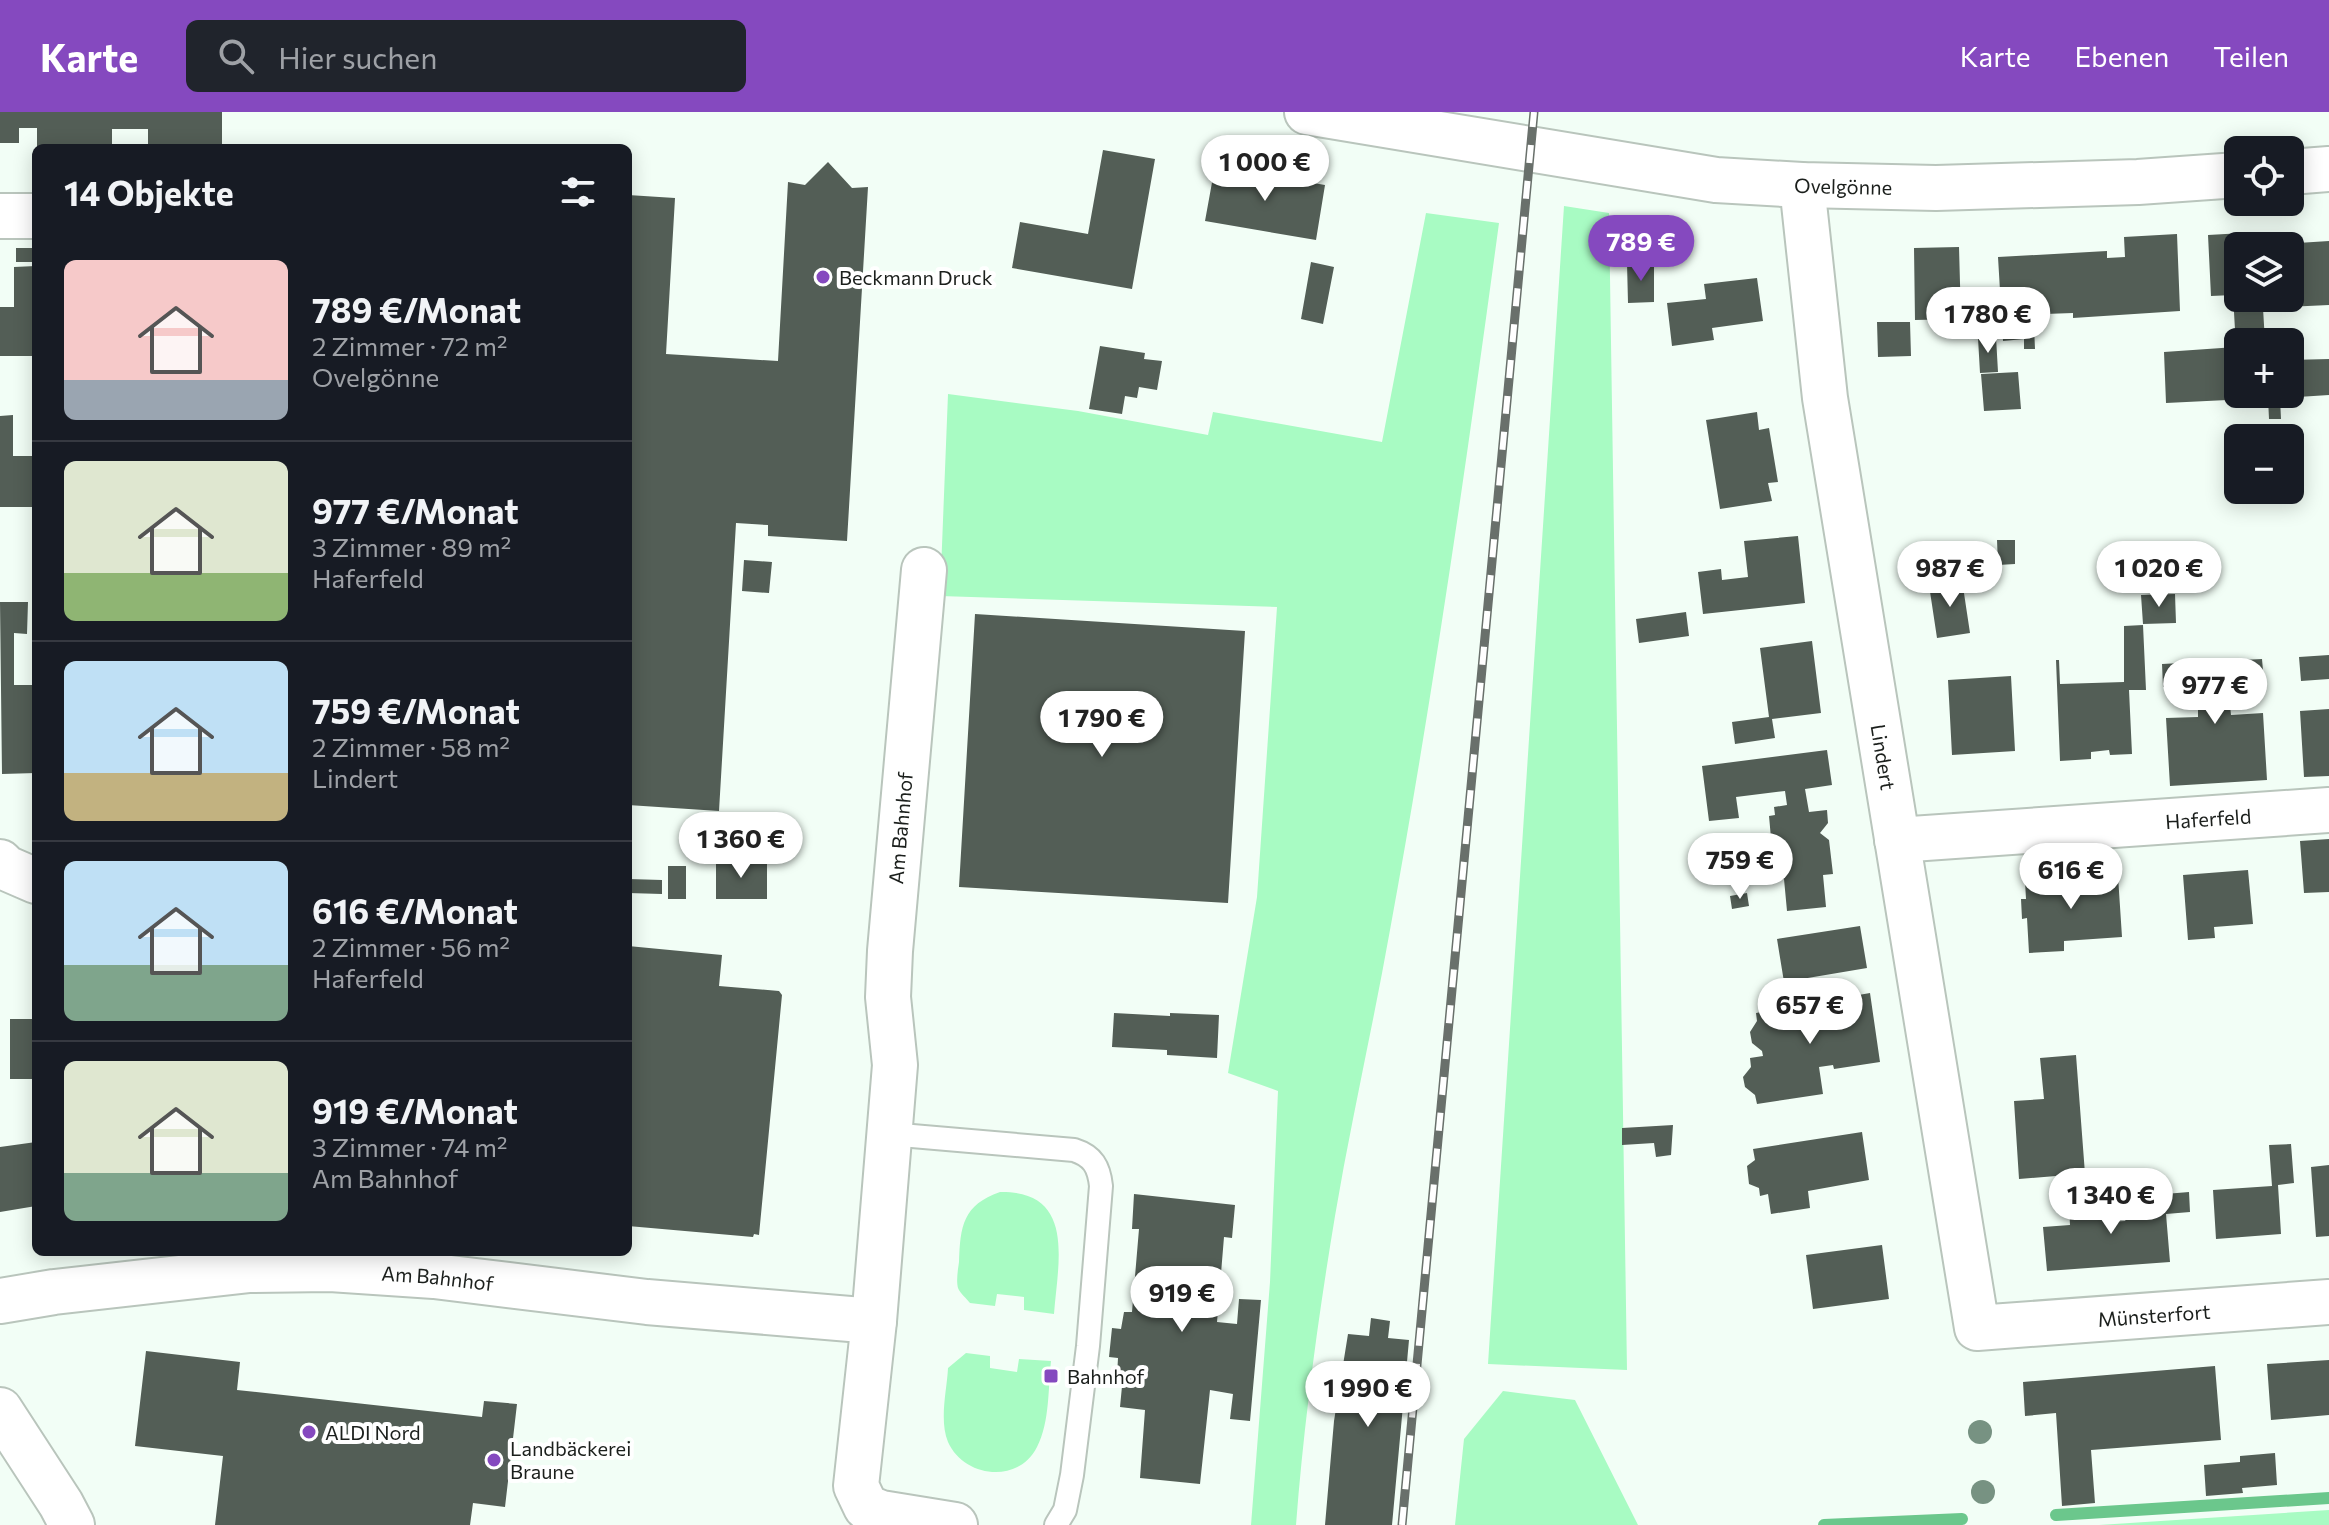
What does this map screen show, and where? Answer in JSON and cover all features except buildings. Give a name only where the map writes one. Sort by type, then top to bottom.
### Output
[{"type":"street","name":"Ovelgönne","points":[[1307,112],[1716,180],[1936,188],[2138,182],[2224,176]]},
{"type":"street","points":[[2304,171],[2329,169]]},
{"type":"street","name":"Lindert","points":[[1802,185],[1825,398],[1977,1328]]},
{"type":"street","points":[[0,216],[32,216]]},
{"type":"street","name":"Am Bahnhof","points":[[924,570],[890,951],[888,997],[895,1065],[874,1321],[856,1486],[866,1507],[881,1513],[955,1525]]},
{"type":"street","name":"Haferfeld","points":[[1897,840],[2329,810]]},
{"type":"street","points":[[0,862],[6,868],[32,879]]},
{"type":"street","name":"Am Bahnhof","points":[[0,1301],[250,1261],[434,1276],[647,1302],[874,1321]]},
{"type":"street","name":"Münsterfort","points":[[1977,1328],[2329,1302]]},
{"type":"street","points":[[0,1410],[72,1525]]},
{"type":"lane","points":[[889,1134],[1074,1150],[1087,1154],[1100,1173],[1088,1346],[1072,1475],[1065,1510],[1056,1525]]},
{"type":"green space","points":[[1564,206],[1609,213],[1627,1370],[1488,1364]]},
{"type":"green space","points":[[1426,213],[1499,223],[1421,754],[1329,1254],[1307,1409],[1296,1525],[1251,1525],[1270,1282],[1278,1091],[1228,1073],[1257,897],[1277,607],[940,596],[948,394],[1078,411],[1208,435],[1213,412],[1382,442]]},
{"type":"green space","points":[[1000,1192],[1024,1195],[1041,1203],[1052,1216],[1059,1252],[1054,1314],[1024,1310],[1024,1297],[997,1294],[995,1306],[970,1303],[958,1288],[961,1238],[966,1218],[978,1203]]},
{"type":"green space","points":[[966,1353],[990,1356],[990,1368],[1017,1372],[1019,1359],[1051,1361],[1041,1437],[1029,1459],[1018,1467],[992,1472],[978,1469],[956,1454],[948,1442],[944,1415],[948,1368]]},
{"type":"green space","points":[[1503,1391],[1575,1400],[1638,1525],[1455,1525],[1464,1439]]},
{"type":"green space","points":[[2329,1510],[2329,1525],[2099,1525]]},
{"type":"waterway","points":[[2056,1515],[2329,1498]]},
{"type":"waterway","points":[[1824,1525],[1962,1519]]},
{"type":"railway","points":[[1402,1525],[1534,112]]},
{"type":"place","name":"Beckmann Druck","points":[[823,277]]},
{"type":"place","name":"Bahnhof","points":[[1051,1376]]},
{"type":"place","name":"ALDI Nord","points":[[309,1432]]},
{"type":"place","name":"Landbäckerei Braune","points":[[494,1460]]}]
